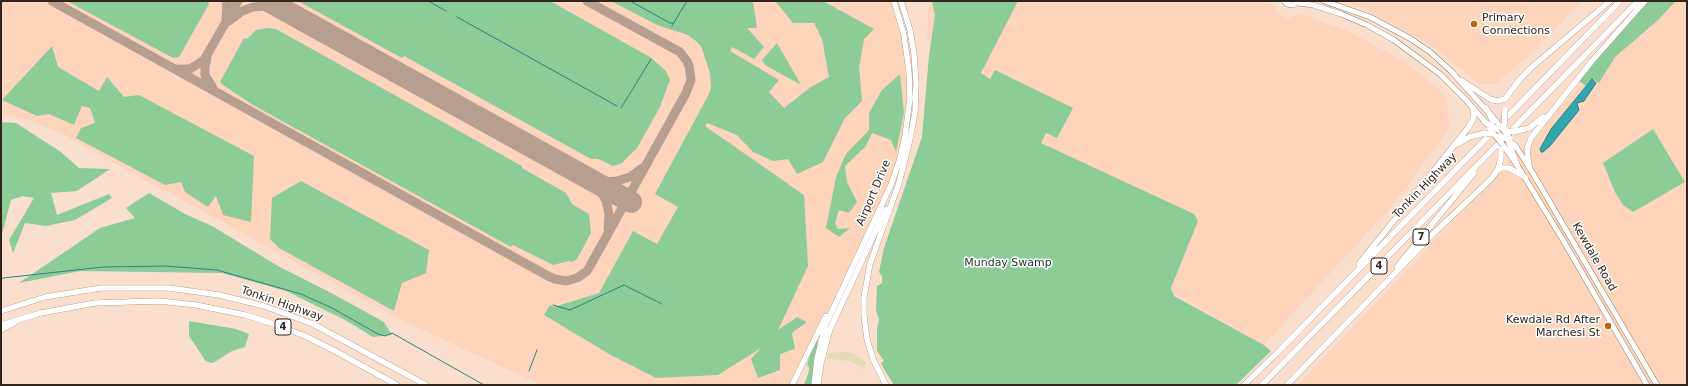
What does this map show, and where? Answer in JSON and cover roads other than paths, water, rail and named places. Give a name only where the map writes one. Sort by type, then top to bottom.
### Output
[{"type":"highway","name":"Airport Drive","points":[[814,385],[817,359],[829,315],[891,185],[899,162],[905,136],[910,98],[909,66],[903,29],[894,1]]},
{"type":"highway","points":[[886,385],[873,359],[867,339],[864,316],[864,297],[870,264],[896,193],[908,151],[915,112],[916,73],[911,37],[901,1]]},
{"type":"highway","points":[[1462,81],[1493,100],[1505,99],[1520,79],[1532,67],[1610,1]]},
{"type":"highway","name":"Tonkin Highway","points":[[1244,385],[1620,1]]},
{"type":"highway","name":"Tonkin Highway","points":[[1262,385],[1503,141],[1638,1]]},
{"type":"highway","points":[[1530,167],[1527,154],[1528,143],[1552,109],[1592,61],[1646,1]]},
{"type":"highway","points":[[1286,385],[1433,234],[1486,185],[1496,171],[1501,158],[1505,132],[1505,110],[1510,93]]},
{"type":"highway","points":[[1343,285],[1456,145],[1473,120],[1475,115],[1473,108]]},
{"type":"highway","points":[[1486,108],[1491,123],[1517,165]]},
{"type":"highway","points":[[1505,132],[1521,131],[1534,125],[1552,109]]},
{"type":"highway","points":[[1503,141],[1505,132]]},
{"type":"highway","points":[[1456,145],[1469,138],[1482,134],[1516,147]]},
{"type":"highway","name":"7","points":[[1375,293],[1503,141]]},
{"type":"highway","points":[[819,385],[819,374],[830,329],[889,203],[900,177],[908,151]]},
{"type":"highway","points":[[1496,171],[1501,168],[1509,168],[1525,177]]},
{"type":"highway","points":[[792,385],[832,302],[846,279]]},
{"type":"highway","name":"Tonkin Highway","points":[[1,310],[45,297],[101,288],[169,288],[218,295],[264,306],[313,324],[426,385]]},
{"type":"highway","name":"Tonkin Highway","points":[[1,324],[75,306],[121,302],[158,301],[213,308],[274,324],[305,336],[335,350],[397,385]]},
{"type":"highway","points":[[1,330],[30,316]]},
{"type":"main road","points":[[1284,1],[1290,5],[1299,2],[1341,14],[1367,25],[1394,40],[1440,74],[1473,108],[1505,132]]},
{"type":"main road","points":[[1324,1],[1370,17],[1399,31],[1430,52],[1462,81],[1486,108]]},
{"type":"main road","name":"Kewdale Road","points":[[1516,147],[1530,167],[1657,385]]},
{"type":"main road","name":"Kewdale Road","points":[[1517,165],[1647,385]]},
{"type":"water","points":[[1592,79],[1596,83],[1584,101],[1577,103],[1579,110],[1550,146],[1541,152],[1540,149],[1551,129]]},
{"type":"waterway","points":[[428,1],[446,11]]},
{"type":"waterway","points":[[630,1],[670,23],[673,23]]},
{"type":"waterway","points":[[672,26],[687,1]]},
{"type":"waterway","points":[[457,17],[617,106]]},
{"type":"waterway","points":[[621,108],[651,59]]},
{"type":"waterway","points":[[1,279],[103,267],[165,266],[217,270],[301,294],[332,308],[378,334],[385,336],[392,333],[484,385]]},
{"type":"waterway","points":[[553,305],[570,310],[624,285],[662,304]]},
{"type":"waterway","points":[[529,371],[537,350]]},
{"type":"place","name":"Primary Connections","points":[[1474,24]]},
{"type":"place","name":"Kewdale Rd After Marchesi St","points":[[1608,326]]},
{"type":"park label","name":"Munday Swamp","points":[[1008,263]]}]
